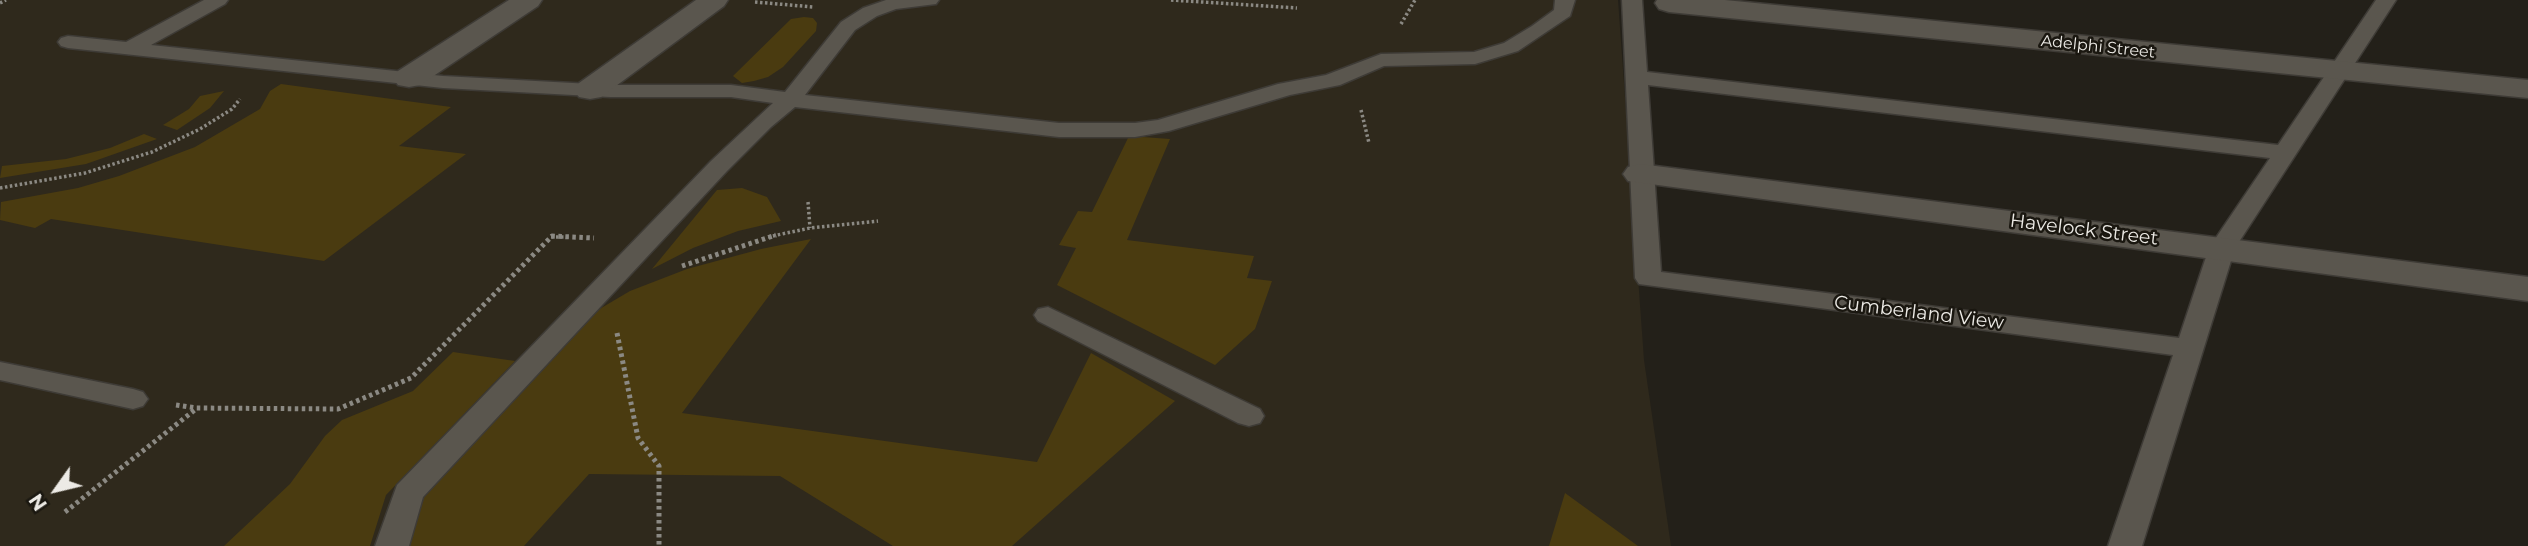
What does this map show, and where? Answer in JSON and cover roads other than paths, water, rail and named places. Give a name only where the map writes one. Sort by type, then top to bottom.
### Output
[{"type":"street","points":[[409,78],[528,0]]},
{"type":"street","points":[[590,90],[714,0]]},
{"type":"street","name":"Adelphi Street","points":[[1669,3],[2528,89]]},
{"type":"street","name":"Havelock Street","points":[[1640,174],[2528,289]]},
{"type":"lane","points":[[131,48],[218,0]]},
{"type":"lane","points":[[392,546],[408,493],[719,166],[763,122],[790,100],[848,26],[870,12],[893,4],[929,0]]},
{"type":"lane","points":[[68,42],[409,78],[590,90],[730,91],[1059,130],[1135,130],[1161,126],[1286,89],[1332,80],[1381,60],[1475,58],[1511,47],[1539,30],[1563,12],[1565,0]]},
{"type":"lane","points":[[1632,0],[1640,174]]},
{"type":"lane","points":[[2125,546],[2222,248],[2386,0]]},
{"type":"lane","points":[[1635,77],[2284,153]]},
{"type":"lane","name":"Cumberland View","points":[[1640,174],[1648,278],[2190,348]]},
{"type":"lane","points":[[1048,316],[1249,416]]},
{"type":"lane","points":[[0,371],[133,399]]}]
